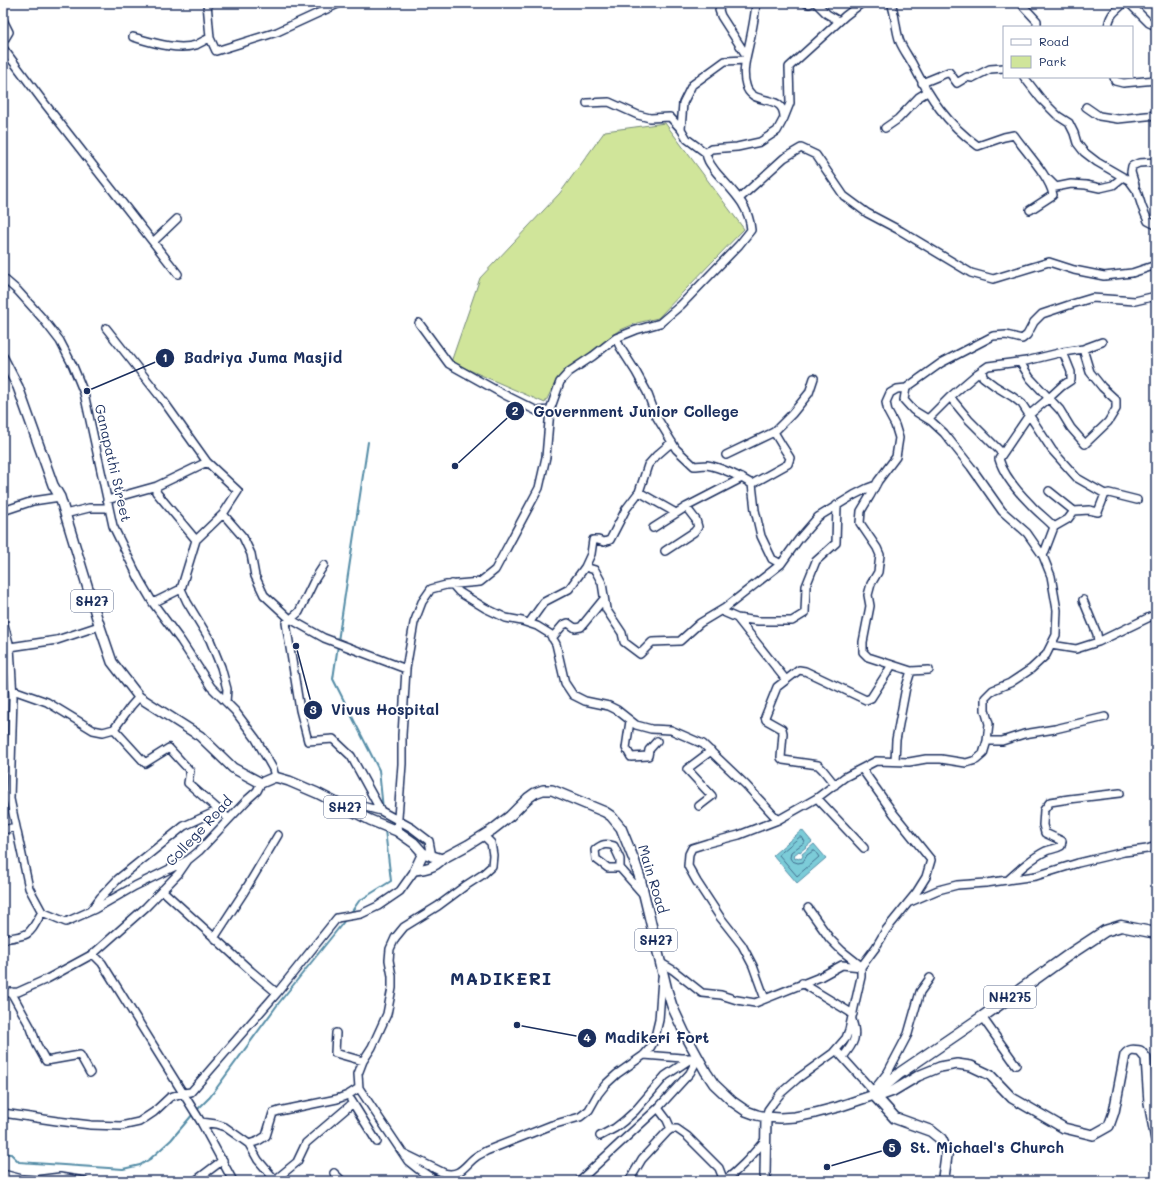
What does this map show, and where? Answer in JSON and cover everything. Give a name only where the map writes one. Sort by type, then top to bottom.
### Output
[{"type":"highway","name":"NH275","points":[[873,1093],[1105,931],[1121,926],[1156,934]]},
{"type":"highway","points":[[873,1093],[895,1118],[931,1131],[940,1139],[947,1152],[944,1181]]},
{"type":"main road","name":"SH27","points":[[3,358],[18,387],[53,485],[60,497],[112,662],[139,697],[200,736],[233,768],[261,782]]},
{"type":"main road","name":"SH27","points":[[275,777],[289,781],[317,793],[370,820],[397,831],[414,843],[422,853],[442,858],[438,863],[430,868],[415,870]]},
{"type":"main road","points":[[261,782],[275,777]]},
{"type":"main road","name":"Main Road","points":[[442,858],[484,836],[503,822],[528,798],[543,790],[552,790],[562,793],[605,812],[611,816],[621,828],[640,878],[672,1006],[695,1058],[714,1084],[733,1102],[746,1111],[766,1117],[780,1118],[795,1117],[838,1106],[873,1093]]},
{"type":"main road","points":[[415,870],[422,853]]},
{"type":"main road","name":"SH27","points":[[873,1093],[882,1095],[918,1076],[940,1067],[957,1064],[971,1066],[990,1075],[1012,1098],[1064,1128],[1093,1135],[1109,1126],[1114,1112],[1125,1055],[1128,1051],[1140,1051],[1146,1058],[1149,1103],[1156,1140]]},
{"type":"main road","points":[[766,1117],[765,1175],[767,1181]]},
{"type":"street","points":[[207,3],[210,38],[216,51],[278,32],[340,3]]},
{"type":"street","points":[[721,3],[719,10],[721,16],[746,58]]},
{"type":"street","points":[[756,3],[746,58],[746,86],[754,96],[780,105],[783,110],[784,118]]},
{"type":"street","points":[[806,3],[811,3]]},
{"type":"street","points":[[816,3],[827,14],[839,21]]},
{"type":"street","points":[[706,153],[711,149],[737,147],[760,142],[777,131],[790,103],[788,67],[839,21],[862,3]]},
{"type":"street","points":[[891,3],[894,9],[895,24],[900,42],[935,104],[952,124],[965,137],[978,146],[1014,135],[1046,178],[1053,195],[1030,210]]},
{"type":"street","points":[[1022,3],[1037,21],[1037,26]]},
{"type":"street","points":[[1108,26],[1113,13],[1124,3]]},
{"type":"street","points":[[1129,3],[1149,23],[1156,26]]},
{"type":"street","points":[[3,20],[9,32],[3,42]]},
{"type":"street","points":[[133,38],[182,47],[195,45],[210,38]]},
{"type":"street","points":[[3,48],[178,274]]},
{"type":"street","points":[[681,129],[683,103],[692,85],[725,61],[746,58]]},
{"type":"street","points":[[922,83],[949,72],[956,83],[967,77],[972,78],[990,69],[1003,68]]},
{"type":"street","points":[[1025,78],[1041,99],[1058,116],[1069,123],[1077,143],[1084,152],[1096,162],[1129,180],[1137,191]]},
{"type":"street","points":[[1114,78],[1115,81],[1123,83],[1156,80]]},
{"type":"street","points":[[885,128],[898,119],[919,97],[928,92]]},
{"type":"street","points":[[397,831],[402,764],[402,735],[406,669],[414,623],[422,602],[431,589],[452,584],[480,582],[495,570],[539,488],[546,457],[550,410],[560,382],[569,372],[616,338],[660,323],[681,305],[739,245],[751,230],[750,221],[740,198],[707,160],[706,153],[687,139],[681,129],[670,117],[650,118],[638,115],[609,102],[587,103]]},
{"type":"street","points":[[1086,107],[1099,116],[1118,119],[1156,114]]},
{"type":"street","points":[[740,198],[784,158],[801,148],[816,155],[844,196],[867,213],[901,231],[971,273],[993,279],[1049,262],[1074,270],[1104,276],[1132,273],[1156,265]]},
{"type":"street","points":[[1156,162],[1139,163],[1132,166],[1131,172],[1148,221],[1156,225]]},
{"type":"street","points":[[1046,178],[1056,187],[1071,184],[1100,188],[1113,185],[1123,177]]},
{"type":"street","points":[[153,242],[177,219]]},
{"type":"street","name":"Ganapathi Street","points":[[3,278],[18,291],[43,319],[60,341],[73,366],[84,393],[113,526],[139,579],[153,603],[181,641],[211,687],[235,711],[256,738],[275,777]]},
{"type":"street","points":[[929,670],[911,671],[868,657],[863,652],[863,642],[870,606],[868,595],[871,584],[878,572],[880,555],[860,523],[860,511],[896,457],[899,438],[895,425],[888,412],[886,402],[890,393],[898,389],[906,388],[941,363],[993,336],[1006,335],[1022,339],[1027,335],[1034,322],[1042,314],[1092,298],[1135,301],[1156,296]]},
{"type":"street","points":[[420,323],[449,364],[537,412],[550,410]]},
{"type":"street","points":[[106,328],[162,399],[207,462],[238,491],[223,514],[196,540],[180,589],[153,603]]},
{"type":"street","points":[[616,338],[647,392],[656,416],[676,449],[694,466],[707,465],[736,475],[752,484]]},
{"type":"street","points":[[928,419],[950,397],[988,366],[1020,362],[1083,349],[1102,342]]},
{"type":"street","points":[[1020,362],[1030,378],[1060,410],[1070,428],[1085,444],[1108,422],[1116,409],[1116,400],[1102,387],[1090,372],[1083,349]]},
{"type":"street","points":[[1054,527],[1044,516],[1031,506],[1002,468],[999,459],[1029,415],[1071,380],[1071,372],[1063,352]]},
{"type":"street","points":[[982,370],[983,377],[1022,404],[1052,450],[1077,478],[1105,494],[1109,493],[1137,500]]},
{"type":"street","points":[[726,454],[774,432],[792,414],[809,393],[814,378]]},
{"type":"street","points":[[765,1000],[753,966],[742,945],[720,917],[688,866],[689,854],[692,848],[739,835],[778,820],[817,798],[844,777],[876,761],[909,762],[926,759],[941,759],[966,763],[976,760],[983,754],[990,724],[985,710],[985,698],[993,690],[1010,682],[1031,669],[1046,655],[1056,635],[1057,610],[1051,576],[1043,556],[1027,533],[1002,511],[944,433],[928,419],[913,410],[904,400],[906,388]]},
{"type":"street","points":[[950,397],[969,420],[1002,453]]},
{"type":"street","points":[[752,484],[788,464],[790,458],[774,432]]},
{"type":"street","points":[[529,623],[544,602],[569,589],[585,567],[591,554],[593,540],[604,542],[610,540],[626,509],[639,492],[648,465],[672,442]]},
{"type":"street","points":[[107,500],[157,486],[207,462]]},
{"type":"street","points":[[653,528],[686,507],[742,478]]},
{"type":"street","points":[[752,484],[755,510],[761,536],[772,559],[781,564]]},
{"type":"street","points":[[585,567],[595,570],[602,583],[603,600],[606,609],[622,634],[624,642],[640,654],[652,642],[680,641],[700,623],[720,611],[781,564],[799,539],[818,517],[868,488],[876,485]]},
{"type":"street","points":[[157,486],[156,492],[196,540]]},
{"type":"street","points":[[1049,491],[1074,511],[1089,510],[1098,512],[1105,494]]},
{"type":"street","points":[[639,492],[676,513]]},
{"type":"street","points":[[3,511],[33,501],[60,497]]},
{"type":"street","points":[[720,611],[737,618],[758,621],[792,620],[806,613],[806,586],[816,561],[836,543],[837,506]]},
{"type":"street","points":[[666,551],[694,532],[698,527],[696,520],[686,507]]},
{"type":"street","points":[[65,514],[89,508],[109,508]]},
{"type":"street","points":[[1043,556],[1054,527],[1068,519],[1074,511]]},
{"type":"street","points":[[223,514],[243,537],[251,554],[255,576],[264,595],[290,619],[324,638],[406,669]]},
{"type":"street","points":[[324,565],[315,578],[299,612],[286,623],[300,710],[308,741],[333,740],[351,756],[381,811]]},
{"type":"street","points":[[452,584],[459,592],[485,608],[506,618],[537,626],[550,634],[556,644],[565,683],[573,695],[585,701],[609,706],[617,710],[636,725],[651,729],[670,730],[703,744],[746,785],[778,820]]},
{"type":"street","points":[[180,589],[210,640],[221,667],[227,689],[226,702]]},
{"type":"street","points":[[552,638],[563,625],[568,623],[575,628],[581,626],[603,600]]},
{"type":"street","points":[[1083,600],[1097,634],[1098,642]]},
{"type":"street","points":[[1051,645],[1076,649],[1098,642],[1154,615]]},
{"type":"street","points":[[737,618],[786,680]]},
{"type":"street","points":[[3,621],[13,690],[10,799],[29,888],[42,912],[66,922],[90,912],[135,886],[188,860]]},
{"type":"street","points":[[7,648],[57,640],[100,626]]},
{"type":"street","points":[[835,785],[818,765],[783,760],[781,758],[784,733],[782,729],[766,720],[765,717],[778,687],[799,670],[805,671],[866,700],[871,698],[892,665]]},
{"type":"street","points":[[895,761],[896,740],[906,687],[911,671]]},
{"type":"street","points":[[13,690],[47,702],[93,730],[103,732],[114,729],[139,697]]},
{"type":"street","points":[[987,741],[1002,741],[1024,734],[1055,729],[1105,717]]},
{"type":"street","points":[[630,721],[626,748],[631,757],[648,756],[649,750],[657,741]]},
{"type":"street","points":[[114,729],[145,763],[169,748],[190,771],[188,783],[229,819]]},
{"type":"street","points":[[699,806],[712,796],[687,769],[711,751]]},
{"type":"street","points":[[766,1117],[772,1102],[781,1093],[836,1050],[846,1038],[861,977],[861,967],[876,947],[886,930],[916,893],[926,877],[931,860],[894,814],[862,768]]},
{"type":"street","name":"College Road","points":[[3,993],[18,992],[48,979],[92,954],[146,907],[179,873],[188,860],[199,851],[256,791],[261,782]]},
{"type":"street","points":[[1008,880],[1027,862],[1049,850],[1056,849],[1061,846],[1062,841],[1045,833],[1043,825],[1044,810],[1050,802],[1120,792]]},
{"type":"street","points":[[817,798],[864,848]]},
{"type":"street","points":[[338,804],[358,805],[381,811],[398,820],[412,828],[429,841],[432,856]]},
{"type":"street","points":[[90,912],[100,898],[118,879],[184,826],[219,810]]},
{"type":"street","points":[[3,830],[16,827]]},
{"type":"street","points":[[214,938],[244,892],[278,835]]},
{"type":"street","points":[[436,1181],[408,1160],[359,1088],[358,1074],[387,1014],[392,988],[392,976],[389,960],[390,949],[395,938],[404,927],[438,906],[482,875],[492,866],[494,855],[491,843],[484,836]]},
{"type":"street","points":[[908,903],[938,890],[957,885],[986,883],[1036,876],[1078,863],[1156,846]]},
{"type":"street","points":[[620,868],[645,896]]},
{"type":"street","points":[[3,1113],[91,1125],[121,1126],[139,1122],[154,1112],[170,1097],[191,1092],[277,993],[337,918],[361,914],[378,906],[400,891],[415,870]]},
{"type":"street","points":[[162,890],[277,993]]},
{"type":"street","points":[[808,908],[830,939],[861,967]]},
{"type":"street","points":[[3,939],[22,937],[30,932],[42,912]]},
{"type":"street","points":[[92,954],[102,963],[183,1093],[223,1160],[233,1181]]},
{"type":"street","points":[[403,1153],[450,1175],[456,1173],[477,1156],[486,1151],[552,1125],[584,1115],[592,1107],[598,1094],[606,1084],[617,1074],[644,1055],[654,1041],[657,1033],[660,1013],[662,967],[673,970],[702,994],[721,995],[737,1000],[755,1003],[820,977],[842,965],[861,967]]},
{"type":"street","points":[[836,1050],[873,1093],[888,1072],[908,1034],[920,992],[930,978]]},
{"type":"street","points":[[802,983],[852,1017],[855,1029],[854,1038],[851,1046],[843,1057]]},
{"type":"street","points":[[11,992],[32,1028],[37,1045],[46,1061],[80,1055],[90,1073]]},
{"type":"street","points":[[982,1017],[1016,1065]]},
{"type":"street","points":[[336,1034],[335,1053],[363,1061]]},
{"type":"street","points":[[644,1055],[695,1058]]},
{"type":"street","points":[[579,1181],[658,1108],[690,1073],[695,1058]]},
{"type":"street","points":[[600,1136],[615,1128],[635,1111],[665,1076],[695,1058]]},
{"type":"street","points":[[249,1144],[266,1136],[273,1113],[337,1099],[348,1095],[359,1088]]},
{"type":"street","points":[[348,1095],[377,1142]]},
{"type":"street","points":[[201,1122],[225,1127],[249,1144],[258,1160],[276,1180],[297,1162],[306,1143],[353,1103]]},
{"type":"street","points":[[658,1108],[667,1120],[671,1129]]},
{"type":"street","points":[[629,1181],[642,1159],[671,1129],[677,1129],[687,1136],[719,1168],[724,1181],[739,1169],[766,1139]]},
{"type":"street","points":[[195,1181],[223,1160]]},
{"type":"street","points":[[334,1173],[342,1181]]},
{"type":"street","points":[[3,1174],[22,1179],[36,1180],[60,1177],[84,1181]]},
{"type":"green space","points":[[665,123],[744,229],[658,318],[637,323],[618,331],[557,379],[545,403],[451,362],[480,278],[560,193],[605,131]]},
{"type":"water","points":[[802,830],[812,842],[794,855],[795,859],[801,859],[803,856],[802,854],[814,844],[826,858],[797,883],[773,855]]},
{"type":"waterway","points":[[338,641],[368,442]]},
{"type":"waterway","points":[[338,645],[333,679],[379,770],[383,809]]},
{"type":"waterway","points":[[350,914],[359,901],[391,881],[385,830]]},
{"type":"waterway","points":[[196,1111],[210,1097],[278,1004],[346,919]]},
{"type":"waterway","points":[[3,1153],[11,1154],[19,1162],[123,1169],[140,1165],[150,1159],[171,1140],[193,1114]]},
{"type":"place","name":"Badriya Juma Masjid","points":[[87,391]]},
{"type":"place","name":"Government Junior College","points":[[455,466]]},
{"type":"place","name":"Vivus Hospital","points":[[296,646]]},
{"type":"place","name":"Madikeri Fort","points":[[517,1025]]},
{"type":"place","name":"St. Michael's Church","points":[[827,1167]]},
{"type":"district","name":"MADIKERI","points":[[501,979]]}]
